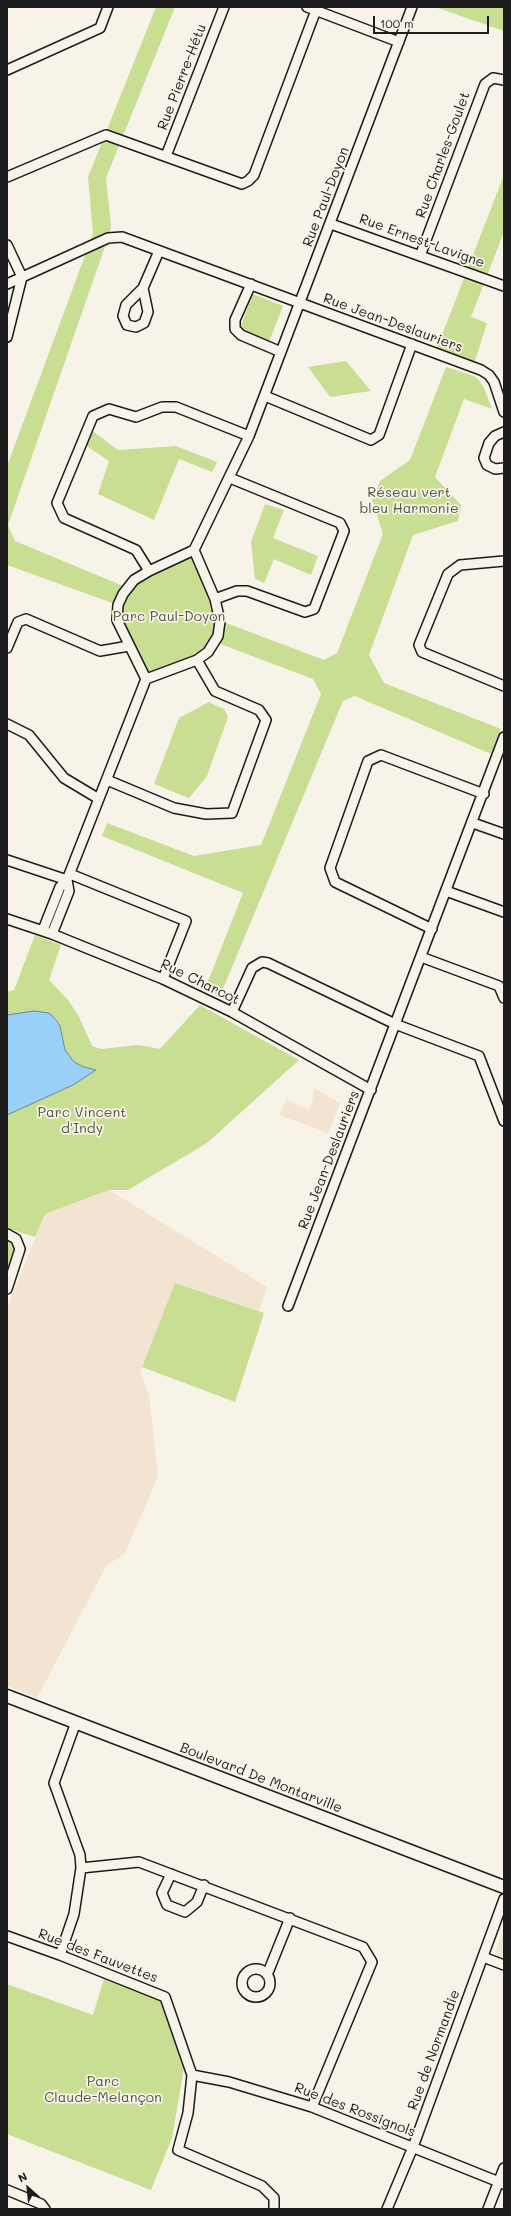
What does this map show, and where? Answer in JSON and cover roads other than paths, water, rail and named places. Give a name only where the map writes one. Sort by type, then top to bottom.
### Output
[{"type":"street","points":[[7,70],[100,28],[108,7]]},
{"type":"street","name":"Rue Pierre-Hétu","points":[[166,156],[224,7]]},
{"type":"street","name":"Rue Paul-Doyon","points":[[194,550],[230,478],[265,396],[412,7]]},
{"type":"street","points":[[7,177],[106,135],[242,184],[254,175],[311,9],[399,42]]},
{"type":"street","name":"Rue Charles-Goulet","points":[[420,256],[485,84],[494,78],[504,80]]},
{"type":"street","name":"Rue Ernest-Lavigne","points":[[331,224],[504,286]]},
{"type":"street","name":"Rue Jean-Deslauriers","points":[[7,284],[108,238],[122,238],[251,284],[300,304],[477,369],[489,375],[494,382],[504,412]]},
{"type":"street","points":[[7,245],[22,277],[7,337]]},
{"type":"street","points":[[143,288],[159,251]]},
{"type":"street","points":[[251,284],[235,320],[235,329],[241,335],[281,352]]},
{"type":"street","points":[[265,396],[371,440],[378,435],[412,344]]},
{"type":"street","points":[[149,571],[136,550],[64,518],[57,503],[93,416],[109,408],[136,417],[162,407],[176,407],[248,436]]},
{"type":"street","points":[[504,432],[495,436],[489,443],[484,458],[487,465],[495,469],[504,468]]},
{"type":"street","points":[[215,599],[236,591],[247,591],[305,612],[314,609],[344,531],[340,523],[230,478]]},
{"type":"street","points":[[52,934],[68,891],[69,877],[146,679],[117,620],[118,605],[122,594],[134,580],[149,571],[194,550],[215,599],[220,621],[219,631],[215,642],[208,652],[197,660],[146,679]]},
{"type":"street","points":[[504,561],[460,565],[448,574],[419,645],[422,652],[504,686]]},
{"type":"street","points":[[7,648],[18,622],[26,619],[100,651],[129,646]]},
{"type":"street","points":[[107,780],[174,808],[206,814],[232,813],[266,720],[259,710],[226,698],[215,691],[197,660]]},
{"type":"street","points":[[7,724],[29,735],[64,778],[99,799]]},
{"type":"street","name":"Rue Jean-Deslauriers","points":[[288,1306],[503,742]]},
{"type":"street","points":[[432,929],[336,882],[330,868],[368,761],[381,755],[484,794]]},
{"type":"street","points":[[473,823],[504,834]]},
{"type":"street","points":[[7,860],[69,877],[186,921],[163,979]]},
{"type":"street","points":[[43,930],[60,887],[69,877]]},
{"type":"street","points":[[446,891],[504,912]]},
{"type":"street","name":"Rue Charcot","points":[[7,919],[43,930],[163,979],[232,1012],[371,1090]]},
{"type":"street","points":[[421,957],[499,986],[504,998]]},
{"type":"street","points":[[232,1012],[252,968],[262,962],[268,963],[395,1024],[479,1056],[504,1121]]},
{"type":"street","points":[[7,1234],[16,1239],[20,1249],[7,1289]]},
{"type":"street","name":"Boulevard De Montarville","points":[[7,1696],[504,1887]]},
{"type":"street","points":[[60,1955],[74,1914],[80,1868],[80,1856],[54,1783],[76,1722]]},
{"type":"street","points":[[80,1868],[139,1862],[204,1885],[362,1947],[372,1962],[312,2107]]},
{"type":"street","points":[[170,1874],[162,1893],[167,1905],[185,1912],[197,1902],[204,1885]]},
{"type":"street","name":"Rue de Normandie","points":[[387,2209],[413,2147],[504,1900]]},
{"type":"street","points":[[267,1975],[290,1918]]},
{"type":"street","name":"Rue des Fauvettes","points":[[7,1936],[60,1955],[165,1997],[192,2075],[188,2113],[178,2150],[262,2186],[274,2198],[274,2209]]},
{"type":"street","points":[[483,1957],[504,1965]]},
{"type":"street","name":"Rue des Rossignols","points":[[192,2075],[229,2082],[312,2107],[502,2183]]},
{"type":"street","points":[[488,2209],[502,2183],[504,2168]]},
{"type":"street","points":[[7,2190],[41,2204],[45,2209]]},
{"type":"water","points":[[34,1011],[49,1013],[57,1021],[60,1026],[65,1050],[74,1062],[84,1067],[96,1070],[73,1085],[7,1115],[7,1015]]},
{"type":"park label","name":"Réseau vert bleu Harmonie","points":[[409,502]]},
{"type":"park label","name":"Parc Paul-Doyon","points":[[169,617]]},
{"type":"park label","name":"Parc Vincent d'Indy","points":[[82,1122]]},
{"type":"park label","name":"Parc Claude-Melançon","points":[[103,2090]]}]
